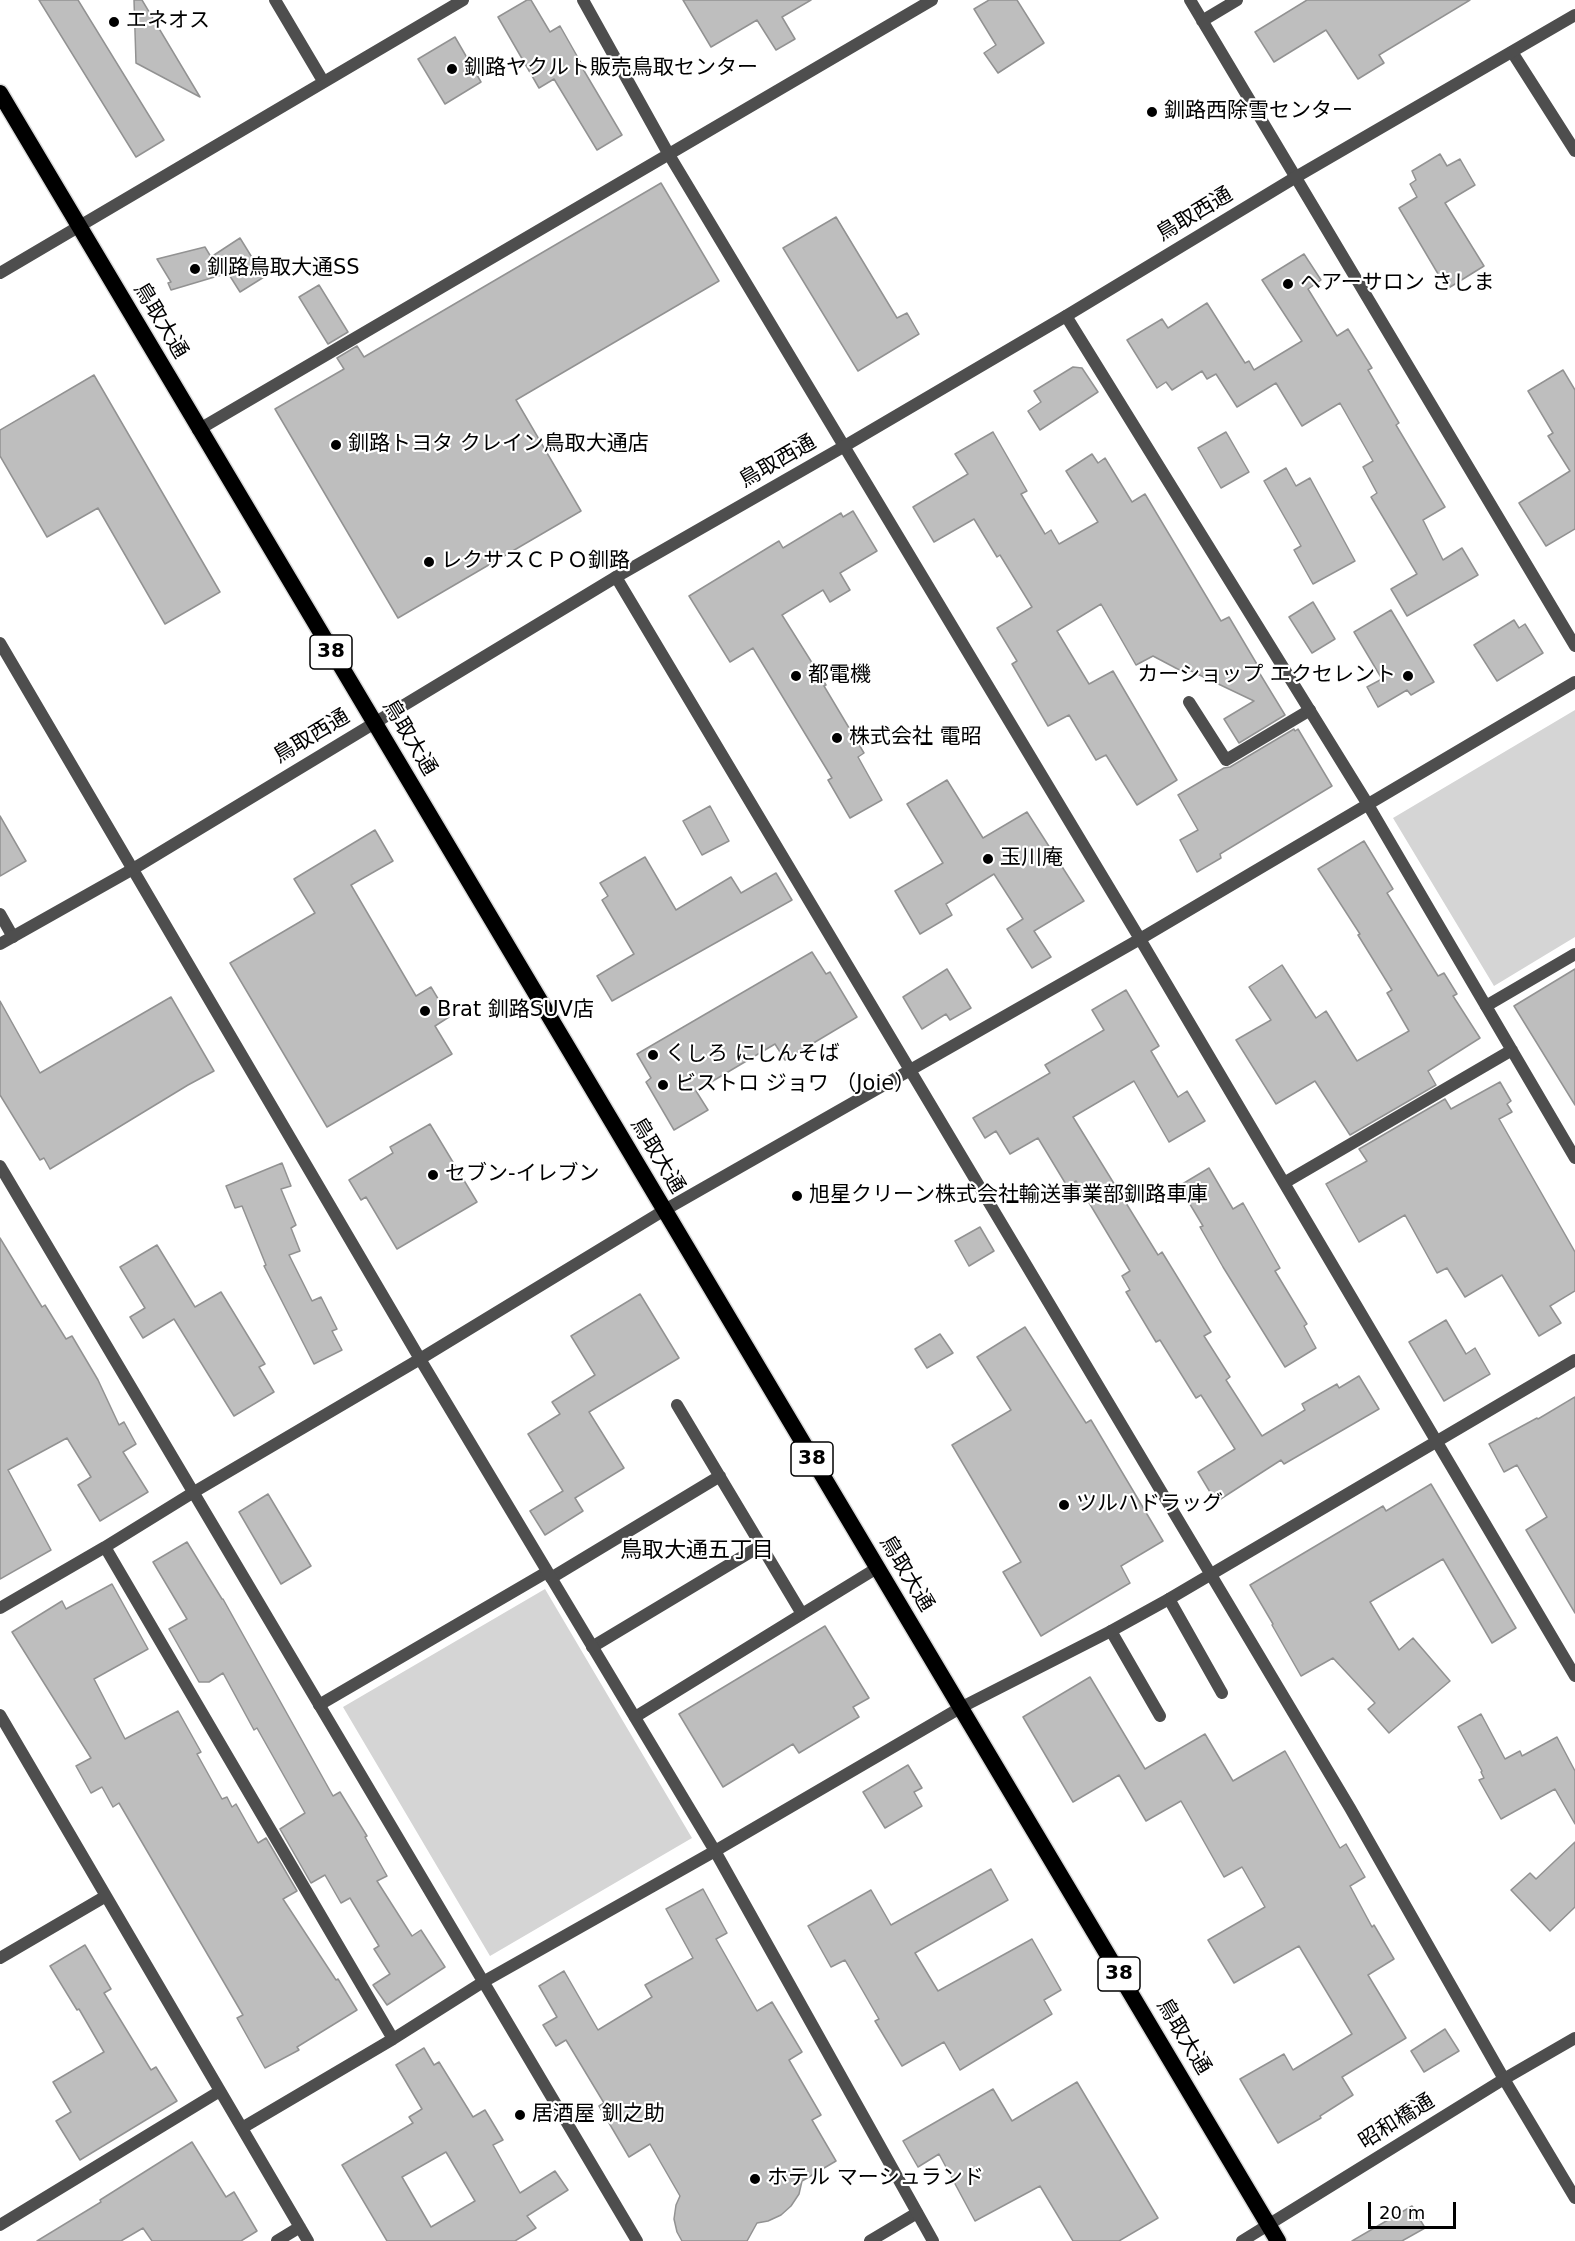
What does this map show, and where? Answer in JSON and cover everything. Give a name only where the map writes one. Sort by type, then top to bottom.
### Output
[{"type":"highway","name":"鳥取大通","points":[[3,104],[78,226],[1278,2241]]},
{"type":"street","points":[[275,0],[323,81]]},
{"type":"street","points":[[0,273],[463,0]]},
{"type":"street","points":[[583,0],[668,153],[1140,939],[1575,1676]]},
{"type":"street","points":[[198,430],[932,0]]},
{"type":"street","points":[[1190,0],[1575,646]]},
{"type":"street","points":[[1202,21],[1237,0]]},
{"type":"street","name":"鳥取西通","points":[[0,944],[133,869],[616,577],[843,447],[1296,177],[1575,15]]},
{"type":"street","points":[[1512,52],[1575,151]]},
{"type":"street","points":[[1066,316],[1367,803],[1575,1158]]},
{"type":"street","points":[[616,577],[909,1071],[1211,1573],[1350,1808],[1504,2079],[1575,2198]]},
{"type":"street","points":[[0,643],[420,1359],[715,1851],[933,2241]]},
{"type":"street","points":[[0,1608],[105,1548],[194,1492],[420,1359],[663,1211],[1140,939],[1575,682]]},
{"type":"street","points":[[1190,702],[1226,760],[1310,710]]},
{"type":"street","points":[[0,914],[14,937]]},
{"type":"street","points":[[1486,1006],[1575,954]]},
{"type":"street","points":[[1284,1183],[1512,1050]]},
{"type":"street","points":[[0,1166],[637,2241]]},
{"type":"street","points":[[242,2128],[393,2039],[483,1982],[715,1851],[960,1708],[1169,1599],[1575,1360]]},
{"type":"street","points":[[677,1405],[802,1614]]},
{"type":"street","points":[[319,1705],[720,1476]]},
{"type":"street","points":[[592,1647],[762,1545]]},
{"type":"street","points":[[105,1548],[393,2039]]},
{"type":"street","points":[[635,1717],[877,1568]]},
{"type":"street","points":[[1169,1599],[1222,1693]]},
{"type":"street","points":[[1111,1631],[1160,1716]]},
{"type":"street","points":[[0,1715],[308,2241]]},
{"type":"street","points":[[0,1958],[106,1896]]},
{"type":"street","name":"昭和橋通","points":[[1242,2241],[1504,2079],[1575,2038]]},
{"type":"street","points":[[0,2225],[220,2091]]},
{"type":"street","points":[[870,2241],[917,2213]]},
{"type":"street","points":[[277,2241],[300,2227]]},
{"type":"shaded area","points":[[1575,710],[1575,937],[1494,986],[1393,818]]},
{"type":"shaded area","points":[[545,1589],[692,1838],[490,1956],[343,1707]]},
{"type":"building","points":[[39,0],[78,0],[164,140],[136,157]]},
{"type":"building","points":[[134,0],[142,0],[200,97],[136,63]]},
{"type":"building","points":[[527,0],[531,0],[550,32],[560,26],[622,135],[597,150],[554,79],[539,88],[498,17]]},
{"type":"building","points":[[683,0],[811,0],[782,17],[795,39],[776,50],[757,20],[711,47]]},
{"type":"building","points":[[989,0],[1017,0],[1044,43],[998,73],[984,53],[996,45],[974,9]]},
{"type":"building","points":[[1307,0],[1470,0],[1379,55],[1384,63],[1358,79],[1326,30],[1274,62],[1255,32]]},
{"type":"building","points":[[455,37],[481,82],[445,104],[418,59]]},
{"type":"building","points":[[1440,154],[1447,166],[1460,159],[1475,185],[1445,203],[1484,266],[1447,289],[1399,208],[1417,197],[1410,184],[1416,180],[1412,171]]},
{"type":"building","points":[[661,183],[719,281],[516,400],[581,511],[398,618],[275,409],[344,369],[337,358],[357,346],[364,357]]},
{"type":"building","points":[[836,217],[897,318],[907,313],[919,334],[858,371],[783,248]]},
{"type":"building","points":[[240,238],[264,277],[240,292],[228,273],[171,290],[168,283],[171,282],[157,259],[205,247],[211,257]]},
{"type":"building","points":[[1304,254],[1321,280],[1308,289],[1337,336],[1348,329],[1372,368],[1368,370],[1399,423],[1396,425],[1445,507],[1423,520],[1443,560],[1462,548],[1478,575],[1407,616],[1391,589],[1417,574],[1371,497],[1377,493],[1363,467],[1373,461],[1340,403],[1302,426],[1276,383],[1237,407],[1216,374],[1207,379],[1202,371],[1172,390],[1166,382],[1157,388],[1127,340],[1162,319],[1168,328],[1207,303],[1245,363],[1249,361],[1254,370],[1302,341],[1262,280]]},
{"type":"building","points":[[319,285],[348,332],[328,344],[299,297]]},
{"type":"building","points":[[1073,367],[1082,368],[1098,392],[1040,430],[1028,411],[1041,402],[1034,391]]},
{"type":"building","points":[[1563,370],[1575,390],[1575,529],[1546,546],[1519,503],[1570,471],[1548,436],[1553,433],[1528,391]]},
{"type":"building","points":[[94,375],[220,592],[165,624],[98,508],[47,537],[0,456],[0,430]]},
{"type":"building","points":[[993,432],[1027,491],[1021,494],[1045,534],[1051,530],[1059,544],[1098,522],[1066,471],[1092,454],[1098,463],[1105,458],[1132,502],[1145,494],[1221,621],[1229,617],[1285,715],[1239,743],[1224,719],[1254,701],[1189,670],[1187,674],[1153,656],[1136,665],[1101,604],[1057,631],[1089,684],[1113,671],[1177,780],[1137,805],[1106,755],[1096,760],[1069,715],[1048,726],[1012,664],[1017,661],[997,628],[1032,607],[1000,555],[997,557],[974,519],[934,542],[913,507],[968,474],[955,454]]},
{"type":"building","points":[[1226,432],[1249,472],[1221,488],[1198,448]]},
{"type":"building","points":[[1286,468],[1296,486],[1310,478],[1355,561],[1313,584],[1294,550],[1301,546],[1264,481]]},
{"type":"building","points":[[853,511],[877,551],[840,573],[850,590],[830,602],[823,590],[782,615],[826,685],[824,686],[864,753],[858,757],[882,800],[850,818],[828,780],[832,778],[753,648],[730,662],[689,596],[779,541],[783,548],[841,513],[843,517]]},
{"type":"building","points":[[1313,602],[1335,639],[1312,653],[1289,617]]},
{"type":"building","points":[[1391,610],[1434,682],[1411,695],[1407,690],[1378,707],[1367,687],[1382,679],[1354,632]]},
{"type":"building","points":[[1514,620],[1519,628],[1525,624],[1543,653],[1497,681],[1474,645]]},
{"type":"building","points":[[1294,729],[1295,731],[1298,729],[1332,786],[1220,854],[1221,858],[1197,872],[1180,840],[1198,830],[1178,795]]},
{"type":"building","points":[[947,780],[983,838],[1027,812],[1084,901],[1034,931],[1051,957],[1032,968],[1007,929],[1023,919],[994,874],[946,904],[952,915],[920,934],[895,891],[943,863],[907,804]]},
{"type":"building","points":[[710,806],[729,841],[702,855],[683,821]]},
{"type":"building","points":[[0,816],[26,861],[0,876]]},
{"type":"building","points":[[375,830],[393,861],[351,885],[416,996],[431,987],[449,1017],[435,1026],[452,1054],[327,1127],[230,963],[315,913],[294,879]]},
{"type":"building","points":[[1364,841],[1393,889],[1387,893],[1438,976],[1444,973],[1457,994],[1453,996],[1480,1038],[1428,1071],[1436,1085],[1350,1135],[1315,1081],[1276,1104],[1236,1040],[1271,1020],[1249,987],[1282,965],[1316,1018],[1326,1011],[1357,1061],[1409,1031],[1387,993],[1392,990],[1358,935],[1360,934],[1318,869]]},
{"type":"building","points":[[645,857],[676,910],[731,877],[741,893],[776,873],[792,900],[612,1001],[597,976],[634,954],[602,900],[608,896],[600,883]]},
{"type":"building","points":[[812,952],[826,974],[830,972],[857,1017],[785,1060],[775,1044],[696,1091],[708,1110],[674,1130],[646,1082],[651,1078],[637,1054]]},
{"type":"building","points":[[947,969],[971,1008],[950,1020],[946,1014],[922,1029],[903,997]]},
{"type":"building","points":[[1575,969],[1575,1105],[1514,1006]]},
{"type":"building","points":[[1126,990],[1159,1046],[1151,1051],[1178,1097],[1187,1091],[1205,1121],[1169,1142],[1134,1081],[1073,1117],[1158,1255],[1162,1252],[1211,1332],[1204,1336],[1230,1377],[1226,1380],[1262,1436],[1305,1410],[1302,1404],[1337,1384],[1339,1388],[1359,1376],[1379,1409],[1284,1464],[1281,1460],[1216,1502],[1198,1472],[1235,1449],[1201,1395],[1196,1398],[1160,1340],[1156,1342],[1126,1292],[1130,1290],[1122,1276],[1130,1271],[1076,1181],[1067,1186],[1038,1138],[1010,1154],[996,1131],[985,1138],[973,1118],[1050,1073],[1045,1065],[1104,1030],[1092,1010]]},
{"type":"building","points":[[171,997],[214,1071],[50,1169],[44,1158],[40,1160],[0,1095],[0,1001],[40,1073]]},
{"type":"building","points":[[1500,1082],[1511,1101],[1507,1104],[1512,1112],[1499,1119],[1575,1252],[1575,1291],[1550,1306],[1561,1323],[1539,1336],[1502,1275],[1465,1297],[1447,1268],[1437,1273],[1405,1215],[1359,1242],[1326,1184],[1367,1161],[1359,1149],[1445,1099],[1451,1109]]},
{"type":"building","points":[[430,1124],[477,1202],[397,1249],[366,1197],[361,1200],[349,1180],[393,1153],[390,1147]]},
{"type":"building","points":[[282,1163],[291,1186],[281,1189],[296,1225],[291,1228],[300,1251],[289,1255],[312,1301],[321,1297],[337,1329],[332,1331],[342,1350],[314,1364],[264,1266],[266,1265],[242,1206],[235,1208],[226,1186]]},
{"type":"building","points":[[1209,1168],[1233,1209],[1243,1203],[1280,1268],[1275,1271],[1307,1324],[1304,1326],[1316,1348],[1285,1367],[1223,1267],[1200,1227],[1203,1226],[1179,1186]]},
{"type":"building","points":[[980,1227],[994,1251],[969,1266],[955,1241]]},
{"type":"building","points":[[0,1238],[42,1307],[45,1305],[66,1339],[72,1336],[98,1380],[119,1425],[124,1422],[136,1444],[123,1452],[148,1492],[100,1521],[78,1485],[91,1477],[67,1438],[8,1470],[51,1550],[0,1579]]},
{"type":"building","points":[[157,1245],[195,1307],[221,1292],[265,1364],[259,1367],[274,1392],[234,1416],[174,1319],[143,1338],[130,1317],[145,1308],[120,1267]]},
{"type":"building","points":[[640,1294],[679,1358],[589,1412],[624,1468],[575,1498],[583,1511],[545,1535],[530,1511],[563,1491],[528,1434],[560,1414],[552,1402],[595,1375],[571,1336]]},
{"type":"building","points":[[1446,1320],[1466,1354],[1475,1348],[1490,1374],[1444,1401],[1409,1342]]},
{"type":"building","name":"ツルハドラッグ","points":[[1025,1327],[1086,1423],[1091,1420],[1163,1541],[1121,1566],[1130,1583],[1041,1636],[1003,1572],[1021,1562],[952,1445],[1011,1410],[977,1357]]},
{"type":"building","points":[[940,1334],[953,1353],[927,1368],[915,1349]]},
{"type":"building","points":[[1575,1397],[1575,1613],[1526,1530],[1547,1517],[1517,1465],[1504,1472],[1489,1444]]},
{"type":"building","points":[[1431,1484],[1516,1628],[1492,1643],[1443,1559],[1370,1602],[1399,1650],[1413,1638],[1450,1681],[1389,1733],[1368,1709],[1375,1703],[1333,1658],[1301,1676],[1250,1585],[1383,1506],[1386,1511]]},
{"type":"building","points":[[268,1494],[311,1566],[281,1584],[239,1512]]},
{"type":"building","points":[[187,1542],[223,1599],[333,1796],[340,1792],[367,1836],[365,1837],[387,1876],[377,1881],[412,1936],[421,1930],[445,1967],[387,2005],[373,1985],[390,1974],[374,1949],[379,1946],[350,1898],[341,1903],[325,1875],[311,1883],[280,1829],[305,1813],[257,1728],[254,1730],[223,1673],[209,1682],[199,1682],[169,1629],[187,1619],[153,1562]]},
{"type":"building","points":[[112,1584],[148,1649],[94,1679],[125,1739],[178,1711],[201,1752],[197,1754],[222,1799],[227,1797],[232,1807],[236,1804],[258,1843],[266,1838],[297,1891],[283,1899],[357,2010],[297,2047],[299,2050],[265,2068],[237,2018],[243,2015],[119,1803],[113,1807],[102,1787],[91,1793],[76,1766],[91,1758],[12,1632],[62,1601],[66,1609]]},
{"type":"building","points":[[825,1626],[869,1698],[853,1707],[859,1717],[799,1753],[793,1744],[723,1787],[679,1714]]},
{"type":"building","points":[[1090,1677],[1145,1769],[1205,1734],[1233,1781],[1285,1751],[1340,1848],[1346,1844],[1365,1877],[1350,1886],[1372,1927],[1374,1925],[1394,1959],[1368,1975],[1406,2038],[1342,2077],[1353,2095],[1320,2116],[1321,2118],[1278,2143],[1240,2079],[1284,2054],[1293,2070],[1352,2034],[1299,1946],[1234,1983],[1208,1940],[1265,1907],[1242,1867],[1224,1877],[1181,1801],[1146,1821],[1119,1775],[1073,1802],[1023,1717]]},
{"type":"building","points":[[1481,1714],[1505,1759],[1520,1751],[1522,1756],[1557,1737],[1575,1771],[1575,1824],[1555,1789],[1501,1819],[1479,1780],[1484,1778],[1482,1771],[1458,1727]]},
{"type":"building","points":[[908,1765],[922,1788],[914,1792],[922,1806],[885,1828],[863,1792]]},
{"type":"building","points":[[1575,1842],[1575,1907],[1550,1931],[1511,1890],[1530,1873],[1536,1879]]},
{"type":"building","points":[[991,1869],[1008,1900],[915,1953],[938,1991],[1032,1939],[1061,1990],[1044,2000],[1052,2014],[960,2070],[944,2042],[902,2066],[875,2021],[879,2019],[845,1960],[831,1967],[808,1926],[871,1890],[891,1925]]},
{"type":"building","points":[[703,1889],[727,1933],[716,1939],[757,2011],[772,2002],[802,2052],[789,2060],[821,2115],[812,2120],[836,2161],[802,2181],[799,2194],[791,2206],[781,2215],[757,2223],[747,2241],[682,2241],[674,2219],[680,2196],[650,2144],[629,2157],[599,2106],[604,2103],[566,2040],[556,2046],[543,2025],[557,2017],[539,1986],[564,1971],[598,2030],[652,1997],[645,1985],[693,1958],[666,1909]]},
{"type":"building","points":[[85,1945],[111,1989],[104,1993],[151,2070],[156,2067],[177,2101],[80,2160],[56,2121],[71,2112],[53,2082],[104,2052],[50,1966]]},
{"type":"building","points":[[1445,2029],[1459,2051],[1424,2072],[1411,2051]]},
{"type":"building","points":[[424,2048],[434,2065],[439,2062],[473,2117],[485,2110],[503,2140],[493,2145],[520,2193],[555,2171],[568,2190],[527,2216],[536,2228],[515,2241],[387,2241],[342,2165],[413,2123],[409,2117],[422,2109],[396,2065]],"holes":[[[446,2152],[475,2201],[431,2227],[402,2177]]]},
{"type":"building","points":[[1077,2082],[1158,2218],[1119,2241],[1073,2241],[1040,2186],[975,2221],[939,2154],[918,2167],[903,2141],[993,2089],[1012,2121]]},
{"type":"building","points":[[192,2142],[226,2197],[234,2192],[257,2231],[241,2241],[152,2241],[143,2228],[121,2241],[37,2241],[101,2202],[100,2200]]},
{"type":"building","points":[[1412,2206],[1425,2228],[1402,2241],[1352,2241]]},
{"type":"place","name":"エネオス","points":[[114,22]]},
{"type":"place","name":"釧路ヤクルト販売鳥取センター","points":[[452,69]]},
{"type":"place","name":"釧路西除雪センター","points":[[1152,112]]},
{"type":"place","name":"釧路鳥取大通SS","points":[[195,269]]},
{"type":"place","name":"ヘアーサロン さしま","points":[[1288,284]]},
{"type":"place","name":"釧路トヨタ クレイン鳥取大通店","points":[[336,445]]},
{"type":"place","name":"レクサスＣＰＯ釧路","points":[[429,562]]},
{"type":"place","name":"都電機","points":[[796,676]]},
{"type":"place","name":"カーショップ エクセレント","points":[[1408,676]]},
{"type":"place","name":"株式会社 電昭","points":[[837,738]]},
{"type":"place","name":"玉川庵","points":[[988,859]]},
{"type":"place","name":"Brat 釧路SUV店","points":[[425,1011]]},
{"type":"place","name":"くしろ にしんそば","points":[[653,1055]]},
{"type":"place","name":"ビストロ ジョワ （Joie）","points":[[663,1085]]},
{"type":"place","name":"セブン-イレブン","points":[[433,1175]]},
{"type":"place","name":"旭星クリーン株式会社輸送事業部釧路車庫","points":[[797,1196]]},
{"type":"place","name":"ツルハドラッグ","points":[[1064,1505]]},
{"type":"place","name":"居酒屋 釧之助","points":[[520,2115]]},
{"type":"place","name":"ホテル マーシュランド","points":[[755,2179]]},
{"type":"district","name":"鳥取大通五丁目","points":[[697,1551]]}]
